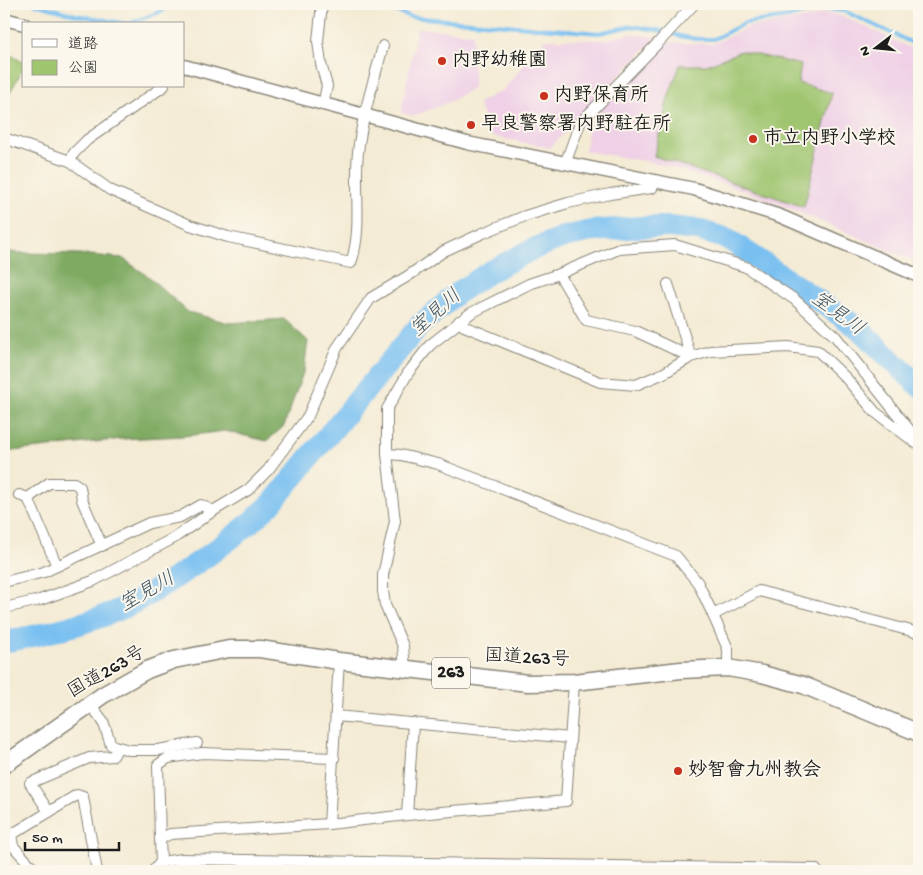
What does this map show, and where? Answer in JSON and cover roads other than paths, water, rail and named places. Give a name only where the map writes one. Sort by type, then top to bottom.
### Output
[{"type":"highway","name":"国道263号","points":[[4,765],[90,704],[147,670],[174,660],[229,649],[260,649],[339,661],[528,683],[574,682],[681,670],[728,668],[762,674],[803,685],[918,729]]},
{"type":"street","points":[[322,4],[318,41],[321,64],[327,86],[323,105]]},
{"type":"street","points":[[565,164],[580,122],[694,4]]},
{"type":"street","points":[[4,18],[22,23]]},
{"type":"street","points":[[4,138],[70,161],[110,190],[190,225],[228,238],[351,264],[357,233],[356,173],[358,150],[383,46]]},
{"type":"street","points":[[185,67],[467,143],[694,190],[780,216],[919,276]]},
{"type":"street","points":[[70,161],[74,153],[87,140],[161,88]]},
{"type":"street","points":[[4,608],[40,600],[93,582],[174,538],[248,490],[268,470],[308,416],[337,348],[370,298],[444,252],[483,233],[525,216],[568,203],[652,188],[656,181]]},
{"type":"street","points":[[405,668],[403,646],[385,605],[382,591],[382,575],[395,520],[387,454],[387,409],[408,373],[430,344],[459,321],[529,284],[559,274],[619,249],[675,246],[746,267],[794,299],[836,337],[919,442]]},
{"type":"street","points":[[559,274],[586,320],[635,331],[691,357]]},
{"type":"street","points":[[668,284],[691,357]]},
{"type":"street","points":[[459,321],[464,326],[600,382],[636,385],[664,374],[691,357],[710,351],[788,347],[818,351],[846,378],[875,412],[919,446]]},
{"type":"street","points":[[387,454],[401,455],[438,464],[676,556],[698,583],[713,615],[728,649],[728,668]]},
{"type":"street","points":[[57,566],[24,497],[49,484],[74,483],[80,487],[82,500],[102,546]]},
{"type":"street","points":[[4,582],[44,572],[150,523],[180,517],[201,505],[213,511]]},
{"type":"street","points":[[713,615],[759,591],[919,633]]},
{"type":"street","points":[[329,824],[339,661]]},
{"type":"street","points":[[160,839],[170,834],[329,824],[566,801],[574,682]]},
{"type":"street","points":[[90,704],[104,721],[111,745],[129,750],[158,750],[197,743]]},
{"type":"street","points":[[336,716],[570,738]]},
{"type":"street","points":[[407,815],[414,724]]},
{"type":"street","points":[[49,812],[30,783],[89,758],[113,756],[118,747]]},
{"type":"street","points":[[161,862],[158,765],[168,758],[202,752],[334,758]]},
{"type":"street","points":[[39,871],[34,869],[13,846],[11,835],[77,795],[83,797],[97,871]]},
{"type":"street","points":[[153,871],[161,862],[182,859],[348,866],[579,869],[815,869],[817,871]]},
{"type":"waterway","points":[[35,4],[76,15],[116,22]]},
{"type":"waterway","points":[[133,22],[175,4]]},
{"type":"waterway","points":[[376,4],[411,17],[599,33],[632,26],[698,39],[714,39],[745,23],[789,17],[822,9],[844,11],[919,46]]},
{"type":"waterway","name":"室見川","points":[[4,642],[71,626],[121,609],[150,594],[209,555],[241,531],[271,504],[420,325],[456,294],[491,271],[531,250],[563,237],[592,231],[640,227],[670,227],[698,230],[728,239],[857,327],[919,386]]},
{"type":"place","name":"内野幼稚園","points":[[442,61]]},
{"type":"place","name":"内野保育所","points":[[544,96]]},
{"type":"place","name":"早良警察署内野駐在所","points":[[471,125]]},
{"type":"place","name":"市立内野小学校","points":[[753,139]]},
{"type":"place","name":"妙智會九州教会","points":[[678,771]]}]
